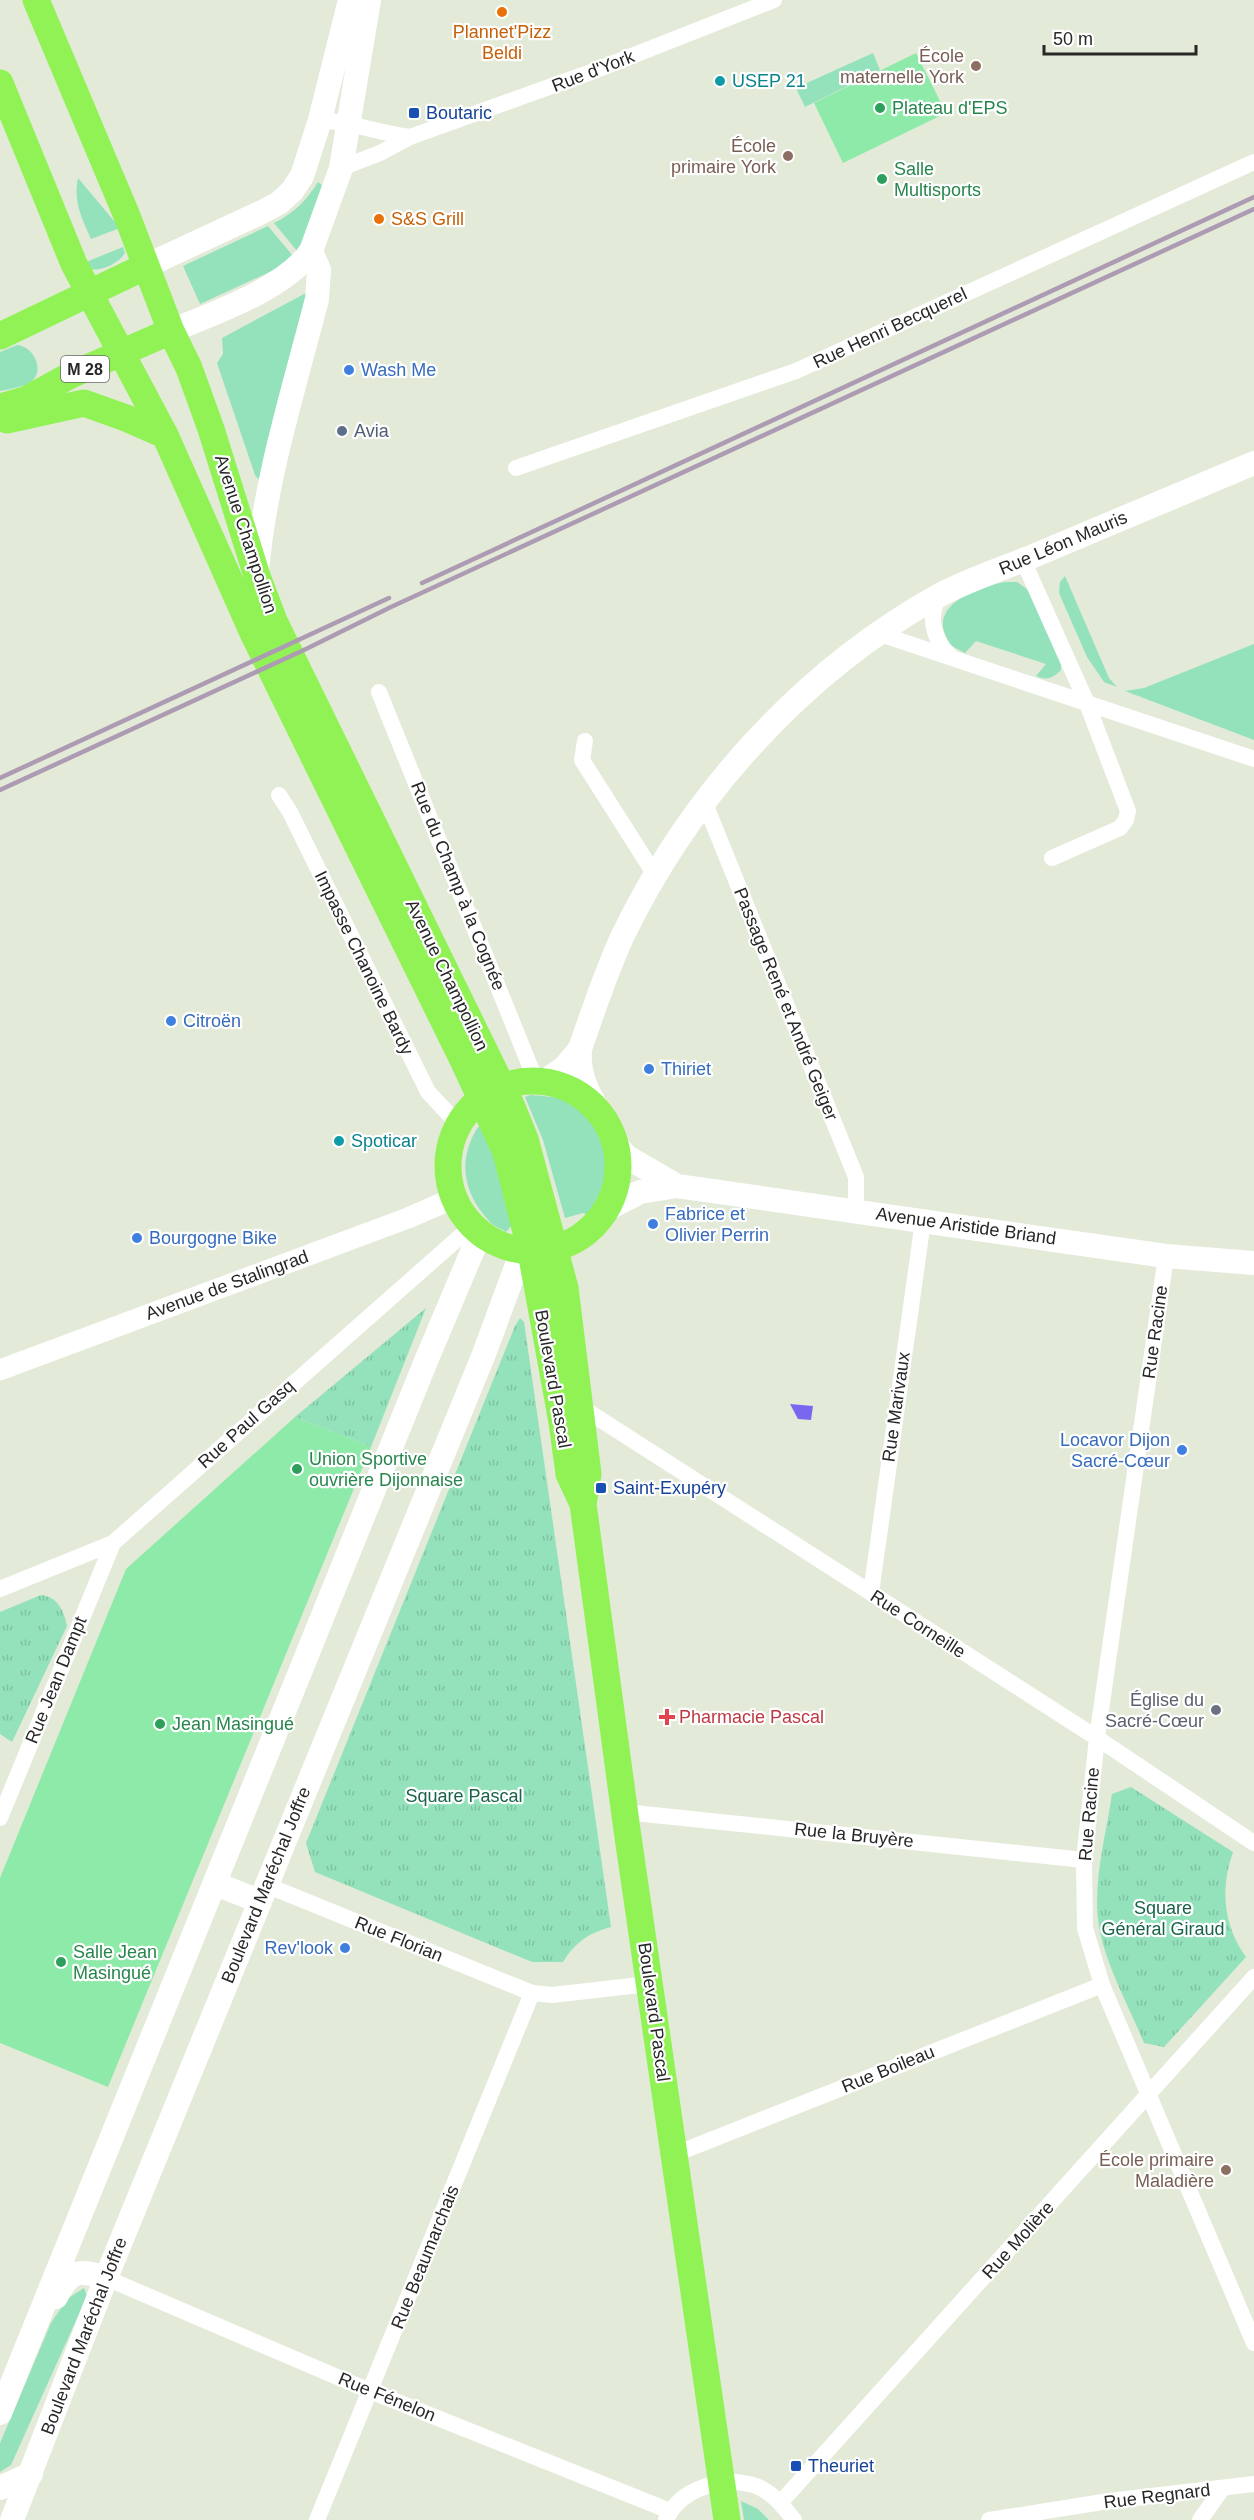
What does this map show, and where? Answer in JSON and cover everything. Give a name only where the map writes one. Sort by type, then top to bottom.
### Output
[{"type":"main road","name":"Avenue Champollion","points":[[36,0],[171,331],[189,368],[211,429],[257,576],[264,627]]},
{"type":"main road","points":[[0,336],[279,203],[302,176],[320,120],[350,0]]},
{"type":"main road","points":[[171,331],[229,307],[279,281],[302,262],[310,251],[341,168],[369,0]]},
{"type":"main road","name":"Avenue Champollion","points":[[0,83],[88,294],[165,435],[264,627],[491,1092],[525,1139],[536,1250]]},
{"type":"main road","points":[[257,576],[260,535],[268,487],[317,299],[319,270],[310,251]]},
{"type":"main road","name":"M 28","points":[[0,407],[25,400],[71,375],[171,331]]},
{"type":"main road","name":"M 28","points":[[0,420],[84,403],[126,417],[165,435]]},
{"type":"main road","name":"Rue Léon Mauris","points":[[580,1050],[623,936],[655,875],[704,801],[810,686],[877,633],[940,595],[1254,463]]},
{"type":"main road","points":[[540,1081],[561,1071],[580,1050]]},
{"type":"main road","points":[[580,1050],[581,1076],[616,1145],[618,1177],[607,1209],[585,1234],[536,1250],[496,1243],[476,1230],[454,1198],[447,1165],[458,1124],[491,1092],[520,1082],[540,1081],[578,1094],[599,1112]]},
{"type":"main road","name":"Avenue Aristide Briand","points":[[616,1145],[627,1157],[677,1186]]},
{"type":"main road","name":"Avenue Aristide Briand","points":[[607,1209],[640,1192],[677,1186],[1166,1256],[1252,1262]]},
{"type":"main road","points":[[0,2413],[216,1884],[426,1361],[476,1230]]},
{"type":"main road","name":"Boulevard Pascal","points":[[536,1250],[565,1288],[588,1474],[583,1504],[649,1984],[727,2520]]},
{"type":"main road","name":"Boulevard Pascal","points":[[536,1250],[569,1474],[583,1504]]},
{"type":"main road","name":"Boulevard Maréchal Joffre","points":[[12,2520],[106,2277],[484,1354],[536,1250]]},
{"type":"main road","points":[[216,1884],[263,1893]]},
{"type":"main road","points":[[16,2375],[62,2285],[71,2275],[84,2271],[106,2277]]},
{"type":"main road","points":[[0,2488],[31,2474]]},
{"type":"street","name":"Rue d'York","points":[[341,168],[380,153],[410,137],[591,72],[767,1]]},
{"type":"street","points":[[320,120],[349,123],[410,137]]},
{"type":"street","name":"Rue Henri Becquerel","points":[[516,468],[796,371],[1254,162]]},
{"type":"street","points":[[1023,560],[1086,701],[1126,803],[1126,820],[1114,831],[1052,858]]},
{"type":"street","points":[[940,595],[934,606],[933,625],[938,641],[950,656]]},
{"type":"street","points":[[877,633],[1254,759]]},
{"type":"street","name":"Rue du Champ à la Cognée","points":[[379,692],[540,1081]]},
{"type":"street","points":[[585,741],[582,760],[655,875]]},
{"type":"street","name":"Impasse Chanoine Bardy","points":[[279,795],[290,812],[428,1092],[458,1124]]},
{"type":"street","name":"Passage René et André Geiger","points":[[704,801],[856,1177],[856,1210]]},
{"type":"street","name":"Avenue de Stalingrad","points":[[0,1370],[408,1218],[454,1198]]},
{"type":"street","name":"Rue Marivaux","points":[[871,1593],[923,1221]]},
{"type":"street","name":"Rue Paul Gasq","points":[[0,1589],[113,1543],[476,1230]]},
{"type":"street","name":"Rue Racine","points":[[1166,1256],[1097,1738],[1084,1860],[1085,1928],[1102,1985],[1254,2343]]},
{"type":"street","name":"Rue Corneille","points":[[581,1407],[1097,1738],[1254,1843]]},
{"type":"street","name":"Rue Jean Dampt","points":[[0,1818],[113,1543]]},
{"type":"street","name":"Rue la Bruyère","points":[[625,1812],[1084,1860]]},
{"type":"street","name":"Rue Florian","points":[[263,1893],[532,1993]]},
{"type":"street","name":"Rue Molière","points":[[781,2502],[1254,1977]]},
{"type":"street","points":[[532,1993],[552,1995],[649,1984]]},
{"type":"street","name":"Rue Boileau","points":[[674,2150],[688,2149],[1102,1985]]},
{"type":"street","name":"Rue Beaumarchais","points":[[317,2520],[532,1993]]},
{"type":"street","name":"Rue Fénelon","points":[[106,2277],[668,2516]]},
{"type":"street","points":[[668,2516],[691,2492],[722,2482],[756,2487],[781,2502],[794,2520]]},
{"type":"street","name":"Rue Regnard","points":[[989,2520],[1109,2501],[1254,2484]]},
{"type":"street","points":[[1200,2520],[1222,2488]]},
{"type":"green space","points":[[873,53],[880,70],[805,107],[796,88]]},
{"type":"green space","name":"Plateau d'EPS","points":[[916,53],[946,113],[843,163],[814,103]]},
{"type":"green space","points":[[78,178],[120,228],[91,239],[78,202]]},
{"type":"green space","points":[[318,182],[323,186],[314,219],[297,251],[274,223],[299,206]]},
{"type":"green space","points":[[268,226],[293,256],[274,270],[200,304],[183,266]]},
{"type":"green space","points":[[123,247],[125,253],[109,266],[94,270],[90,269],[86,262]]},
{"type":"green space","points":[[306,293],[307,298],[260,481],[255,475],[217,363],[223,354],[222,338]]},
{"type":"green space","points":[[17,345],[28,349],[32,354],[37,365],[36,376],[25,385],[0,391],[0,352]]},
{"type":"green space","points":[[1065,576],[1109,678],[1117,687],[1104,682],[1087,657],[1059,593],[1060,582]]},
{"type":"green space","points":[[1005,582],[1017,582],[1031,592],[1061,661],[1061,670],[1052,677],[1036,676],[1046,664],[976,641],[965,653],[950,645],[943,627],[944,617],[949,609],[965,596]]},
{"type":"green space","points":[[1254,644],[1254,740],[1125,691],[1144,688]]},
{"type":"green space","points":[[531,1095],[557,1098],[572,1104],[590,1121],[603,1143],[608,1167],[607,1179],[602,1195],[588,1215],[583,1213],[565,1218],[543,1140],[525,1097]]},
{"type":"green space","points":[[487,1126],[514,1223],[506,1232],[492,1224],[481,1211],[474,1200],[466,1176],[465,1164],[471,1139],[478,1127]]},
{"type":"green space","points":[[426,1308],[371,1447],[295,1417]]},
{"type":"green space","name":"Square Pascal","points":[[520,1318],[524,1322],[611,1927],[583,1939],[563,1962],[532,1962],[315,1872],[306,1843]]},
{"type":"green space","name":"Jean Masingué","points":[[295,1417],[371,1447],[108,2087],[0,2043],[0,1878],[126,1569]]},
{"type":"green space","points":[[41,1595],[56,1602],[64,1615],[67,1626],[12,1742],[0,1734],[0,1612]]},
{"type":"green space","name":"Square Général Giraud","points":[[1131,1787],[1233,1852],[1226,1879],[1226,1906],[1232,1932],[1246,1957],[1164,2047],[1144,2043],[1112,1971],[1099,1927],[1098,1877],[1112,1794]]},
{"type":"green space","points":[[84,2288],[87,2296],[11,2465],[0,2472],[0,2443],[51,2323],[67,2299]]},
{"type":"green space","points":[[741,2501],[758,2509],[769,2520],[744,2520]]},
{"type":"shaded area","points":[[790,1404],[813,1406],[811,1420],[798,1419]]},
{"type":"railway","points":[[422,583],[1254,197]]},
{"type":"railway","points":[[0,790],[1254,209]]},
{"type":"railway","points":[[0,778],[389,598]]},
{"type":"place","name":"Plannet'Pizz Beldi","points":[[502,12]]},
{"type":"place","name":"École maternelle York","points":[[976,66]]},
{"type":"place","name":"USEP 21","points":[[720,81]]},
{"type":"place","name":"Plateau d'EPS","points":[[880,108]]},
{"type":"place","name":"Boutaric","points":[[414,113]]},
{"type":"place","name":"École primaire York","points":[[788,156]]},
{"type":"place","name":"Salle Multisports","points":[[882,179]]},
{"type":"place","name":"S&S Grill","points":[[379,219]]},
{"type":"place","name":"Wash Me","points":[[349,370]]},
{"type":"place","name":"Avia","points":[[342,431]]},
{"type":"place","name":"Citroën","points":[[171,1021]]},
{"type":"place","name":"Thiriet","points":[[649,1069]]},
{"type":"place","name":"Spoticar","points":[[339,1141]]},
{"type":"place","name":"Fabrice et Olivier Perrin","points":[[653,1224]]},
{"type":"place","name":"Bourgogne Bike","points":[[137,1238]]},
{"type":"place","name":"Locavor Dijon Sacré-Cœur","points":[[1182,1450]]},
{"type":"place","name":"Union Sportive ouvrière Dijonnaise","points":[[297,1469]]},
{"type":"place","name":"Saint-Exupéry","points":[[601,1488]]},
{"type":"place","name":"Église du Sacré-Cœur","points":[[1216,1710]]},
{"type":"place","name":"Pharmacie Pascal","points":[[667,1717]]},
{"type":"place","name":"Jean Masingué","points":[[160,1724]]},
{"type":"place","name":"Rev'look","points":[[345,1948]]},
{"type":"place","name":"Salle Jean Masingué","points":[[61,1962]]},
{"type":"place","name":"École primaire Maladière","points":[[1226,2170]]},
{"type":"place","name":"Theuriet","points":[[796,2466]]}]
